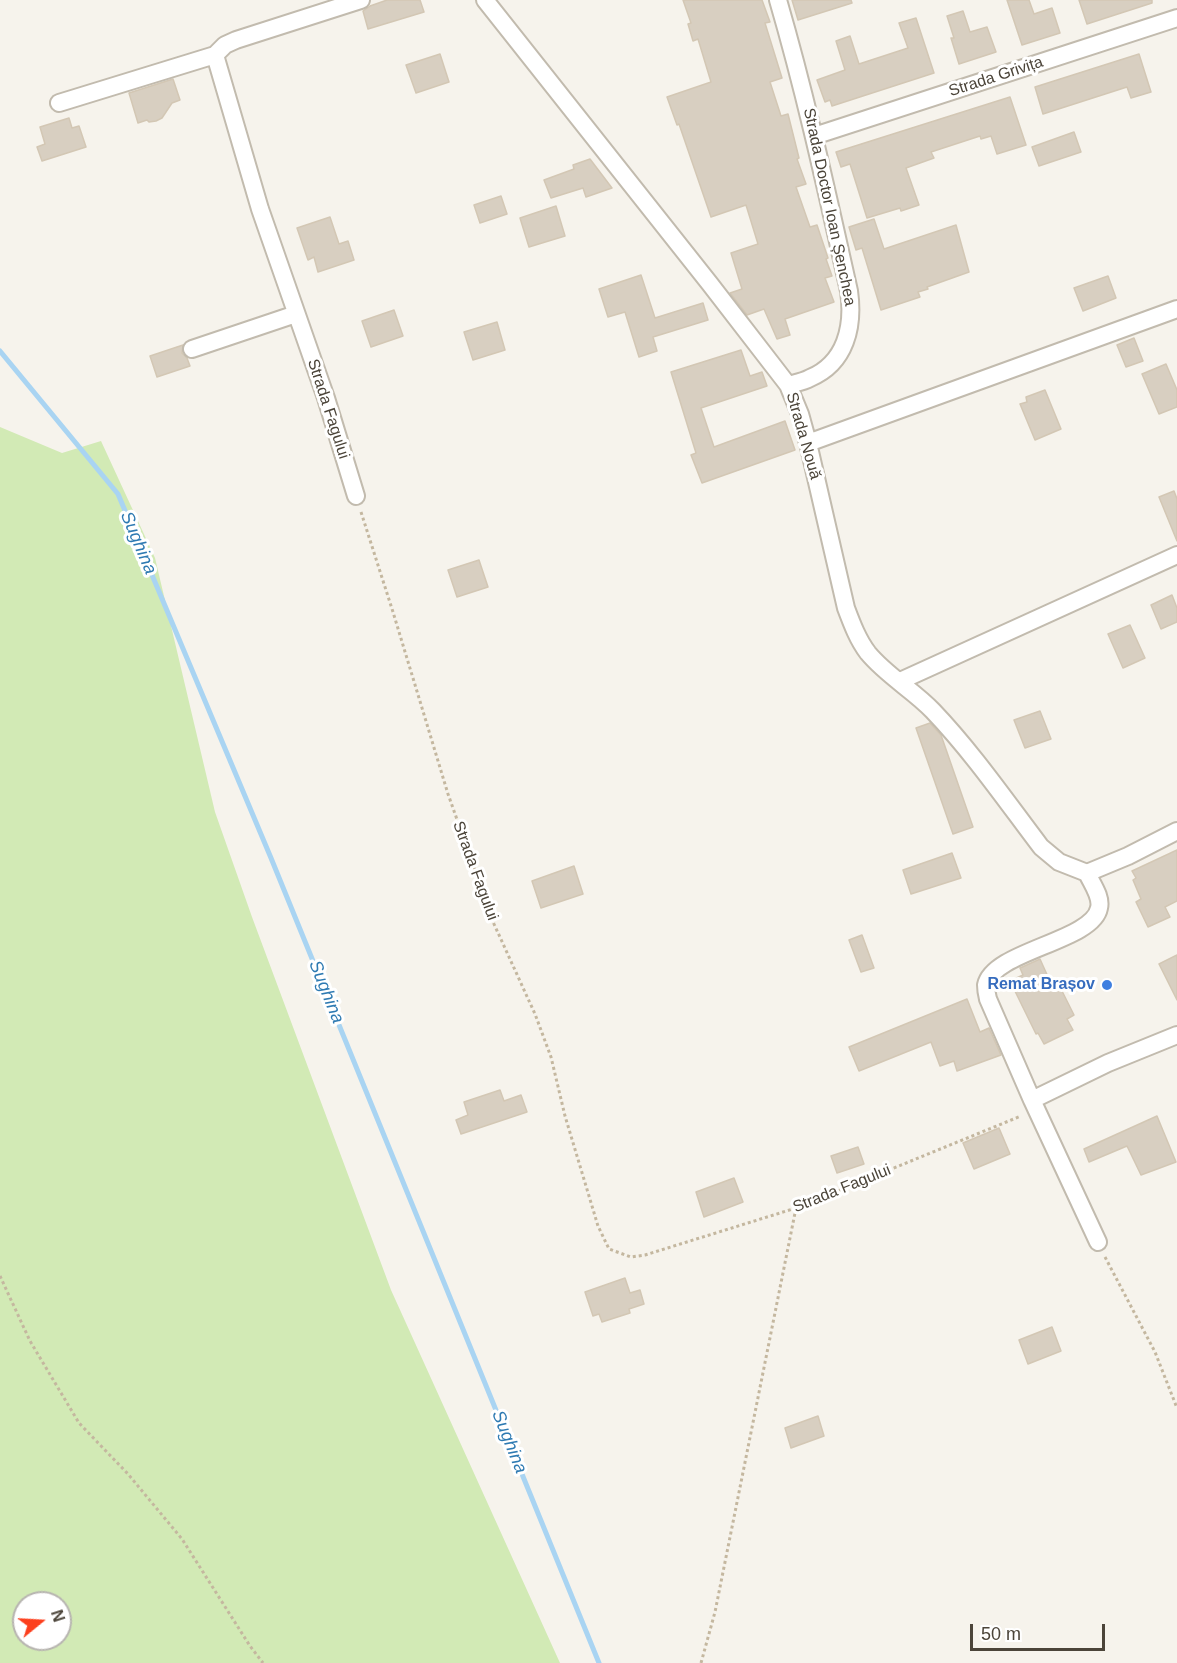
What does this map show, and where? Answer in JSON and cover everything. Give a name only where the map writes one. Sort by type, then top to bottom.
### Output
[{"type":"street","points":[[60,103],[215,55],[225,45],[236,40],[361,0]]},
{"type":"street","name":"Strada Nouă","points":[[485,0],[788,385],[800,414],[808,443],[846,608],[855,631],[868,653],[934,712],[1041,847],[1071,868],[1088,873]]},
{"type":"street","name":"Strada Doctor Ioan Șenchea","points":[[778,0],[814,136],[852,311],[850,329],[842,349],[832,363],[812,378],[788,385]]},
{"type":"street","name":"Strada Grivița","points":[[814,136],[1177,18]]},
{"type":"street","name":"Strada Fagului","points":[[215,55],[260,209],[326,398],[356,496]]},
{"type":"street","points":[[808,443],[1177,309]]},
{"type":"street","points":[[192,349],[296,314]]},
{"type":"street","points":[[900,681],[1177,555]]},
{"type":"street","points":[[1098,1242],[1034,1105],[988,999],[986,985],[991,974],[1002,966],[1095,919],[1100,900],[1088,873],[1177,831]]},
{"type":"street","points":[[1034,1105],[1108,1063],[1177,1035]]},
{"type":"path","name":"Strada Fagului","points":[[356,496],[448,794],[494,924],[535,1014],[551,1057],[565,1116],[598,1226],[609,1249],[630,1257],[645,1255],[796,1208],[1034,1105]]},
{"type":"path","points":[[701,1663],[715,1612],[796,1208]]},
{"type":"path","points":[[1098,1242],[1155,1352],[1177,1408]]},
{"type":"path","points":[[0,1276],[30,1341],[79,1424],[128,1474],[182,1539],[249,1646],[263,1663]]},
{"type":"green space","points":[[0,427],[62,453],[101,441],[155,558],[215,812],[252,917],[391,1290],[560,1663],[0,1663]]},
{"type":"building","points":[[387,0],[420,0],[424,12],[368,29],[363,11]]},
{"type":"building","points":[[683,0],[762,0],[770,22],[765,23],[782,78],[770,82],[781,116],[788,114],[799,158],[797,159],[806,184],[796,187],[810,227],[817,225],[828,258],[826,259],[832,276],[825,278],[834,302],[785,319],[790,335],[777,339],[764,309],[747,315],[730,293],[742,289],[731,253],[758,244],[746,205],[711,217],[679,124],[677,125],[667,97],[711,82],[698,39],[693,41],[688,24],[691,23]]},
{"type":"building","points":[[792,0],[851,0],[852,3],[798,20]]},
{"type":"building","points":[[1007,0],[1029,0],[1034,14],[1052,8],[1060,33],[1022,45]]},
{"type":"building","points":[[1079,0],[1152,0],[1152,3],[1087,24]]},
{"type":"building","points":[[963,11],[970,32],[987,27],[996,52],[959,64],[947,16]]},
{"type":"building","points":[[916,18],[934,73],[832,106],[830,100],[825,102],[817,80],[845,70],[836,41],[850,36],[859,64],[908,48],[899,23]]},
{"type":"building","points":[[440,54],[449,82],[416,93],[406,65]]},
{"type":"building","points":[[1139,54],[1151,92],[1131,98],[1127,87],[1043,114],[1035,87]]},
{"type":"building","points":[[173,79],[180,100],[172,103],[162,118],[138,123],[129,93]]},
{"type":"building","points":[[1010,97],[1026,145],[997,154],[991,136],[981,139],[980,136],[931,152],[934,158],[906,168],[919,205],[867,218],[850,164],[841,167],[836,152]]},
{"type":"building","points":[[69,118],[72,128],[79,126],[86,147],[42,161],[37,147],[45,144],[40,127]]},
{"type":"building","points":[[1074,132],[1081,152],[1039,166],[1032,147]]},
{"type":"building","points":[[590,159],[612,188],[586,197],[583,188],[551,198],[544,180],[574,169],[573,165]]},
{"type":"building","points":[[501,196],[507,214],[480,223],[474,205]]},
{"type":"building","points":[[556,206],[565,236],[529,247],[520,218]]},
{"type":"building","points":[[330,217],[339,244],[348,241],[354,260],[318,272],[314,257],[308,260],[297,228]]},
{"type":"building","points":[[874,219],[884,249],[956,225],[969,272],[927,287],[928,289],[918,292],[920,297],[881,310],[862,248],[856,250],[849,227]]},
{"type":"building","points":[[641,275],[655,318],[703,303],[708,320],[653,337],[657,351],[639,357],[625,312],[608,317],[599,289]]},
{"type":"building","points":[[1108,276],[1116,298],[1083,311],[1074,288]]},
{"type":"building","points":[[394,310],[403,336],[371,347],[362,321]]},
{"type":"building","points":[[497,322],[505,350],[473,360],[464,332]]},
{"type":"building","points":[[1134,338],[1143,361],[1126,367],[1117,345]]},
{"type":"building","points":[[183,345],[182,353],[190,366],[157,377],[150,356]]},
{"type":"building","points":[[741,350],[750,376],[762,372],[767,386],[701,408],[714,447],[785,421],[795,450],[702,483],[691,455],[696,453],[671,372]]},
{"type":"building","points":[[1166,364],[1177,390],[1177,407],[1159,414],[1142,374]]},
{"type":"building","points":[[1045,390],[1061,429],[1035,440],[1020,404],[1027,402],[1026,397]]},
{"type":"building","points":[[1174,491],[1177,499],[1177,541],[1159,497]]},
{"type":"building","points":[[479,560],[488,587],[457,597],[448,570]]},
{"type":"building","points":[[1172,595],[1177,608],[1177,622],[1161,629],[1151,605]]},
{"type":"building","points":[[1130,625],[1145,658],[1123,668],[1108,634]]},
{"type":"building","points":[[1040,711],[1051,739],[1025,748],[1014,720]]},
{"type":"building","points":[[930,723],[941,735],[973,827],[953,834],[916,728]]},
{"type":"building","points":[[1177,850],[1177,901],[1165,907],[1170,917],[1148,927],[1136,902],[1141,899],[1133,880],[1136,878],[1132,871]]},
{"type":"building","points":[[952,853],[961,878],[911,894],[903,870]]},
{"type":"building","points":[[574,866],[583,894],[541,908],[532,881]]},
{"type":"building","points":[[862,935],[874,968],[861,972],[849,940]]},
{"type":"building","points":[[1177,955],[1177,1000],[1159,964]]},
{"type":"building","points":[[1040,959],[1053,988],[1059,985],[1074,1015],[1067,1019],[1073,1030],[1044,1044],[1038,1033],[1036,1034],[1010,981],[1023,975],[1020,968]]},
{"type":"building","points":[[967,999],[980,1032],[989,1028],[1001,1055],[957,1071],[954,1061],[940,1066],[931,1042],[859,1071],[849,1047]]},
{"type":"building","points":[[500,1090],[504,1101],[521,1095],[527,1112],[461,1134],[456,1120],[468,1115],[464,1102]]},
{"type":"building","points":[[1157,1116],[1176,1162],[1141,1175],[1127,1146],[1089,1162],[1084,1149]]},
{"type":"building","points":[[999,1128],[1010,1154],[974,1169],[963,1143]]},
{"type":"building","points":[[858,1147],[864,1164],[837,1173],[831,1156]]},
{"type":"building","points":[[734,1178],[743,1202],[704,1217],[696,1192]]},
{"type":"building","points":[[625,1278],[630,1293],[640,1290],[644,1304],[629,1309],[630,1313],[602,1322],[599,1314],[593,1316],[585,1292]]},
{"type":"building","points":[[1052,1327],[1061,1351],[1028,1364],[1019,1340]]},
{"type":"building","points":[[818,1416],[824,1436],[791,1448],[785,1428]]},
{"type":"waterway","name":"Sughina","points":[[0,351],[118,494],[271,858],[599,1663]]},
{"type":"place","name":"Remat Brașov","points":[[1107,985]]}]
